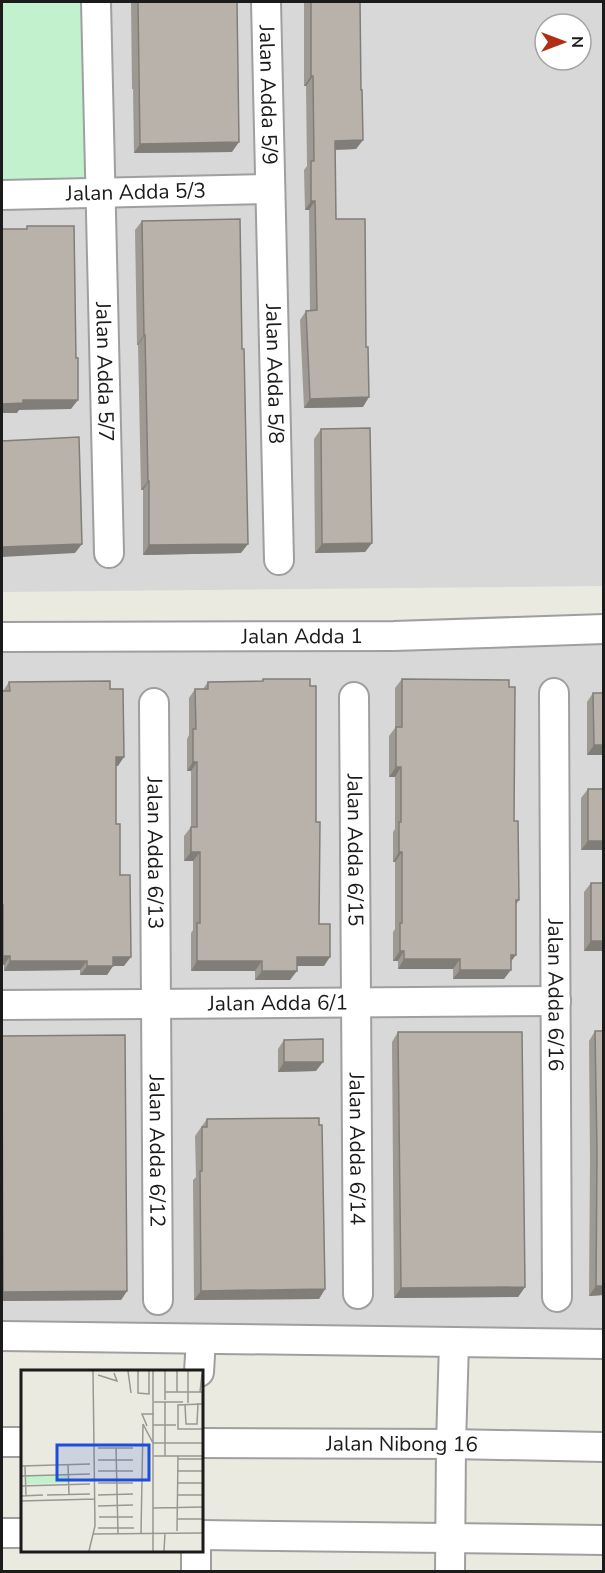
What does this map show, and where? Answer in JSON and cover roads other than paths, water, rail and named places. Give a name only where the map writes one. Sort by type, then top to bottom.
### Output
[{"type":"street","points":[[96,2],[101,193]]},
{"type":"street","name":"Jalan Adda 5/9","points":[[266,2],[270,189]]},
{"type":"street","name":"Jalan Adda 5/3","points":[[2,195],[270,189]]},
{"type":"street","name":"Jalan Adda 5/8","points":[[270,189],[279,560]]},
{"type":"street","name":"Jalan Adda 5/7","points":[[101,193],[109,553]]},
{"type":"street","name":"Jalan Adda 1","points":[[2,637],[393,636],[603,629]]},
{"type":"street","name":"Jalan Adda 6/16","points":[[554,693],[558,1297]]},
{"type":"street","name":"Jalan Adda 6/15","points":[[354,697],[356,1002]]},
{"type":"street","name":"Jalan Adda 6/13","points":[[154,703],[156,1004]]},
{"type":"street","name":"Jalan Adda 6/1","points":[[2,1005],[556,1001]]},
{"type":"street","name":"Jalan Adda 6/14","points":[[356,1002],[358,1294]]},
{"type":"street","name":"Jalan Adda 6/12","points":[[156,1004],[158,1300]]},
{"type":"street","points":[[2,1336],[603,1344]]},
{"type":"street","points":[[200,1370],[201,1339]]},
{"type":"street","points":[[450,1572],[454,1343]]},
{"type":"street","points":[[2,1442],[21,1442]]},
{"type":"street","name":"Jalan Nibong 16","points":[[202,1443],[603,1447]]},
{"type":"street","points":[[2,1533],[21,1533]]},
{"type":"street","points":[[202,1535],[603,1539]]},
{"type":"street","points":[[196,1552],[196,1572]]}]
